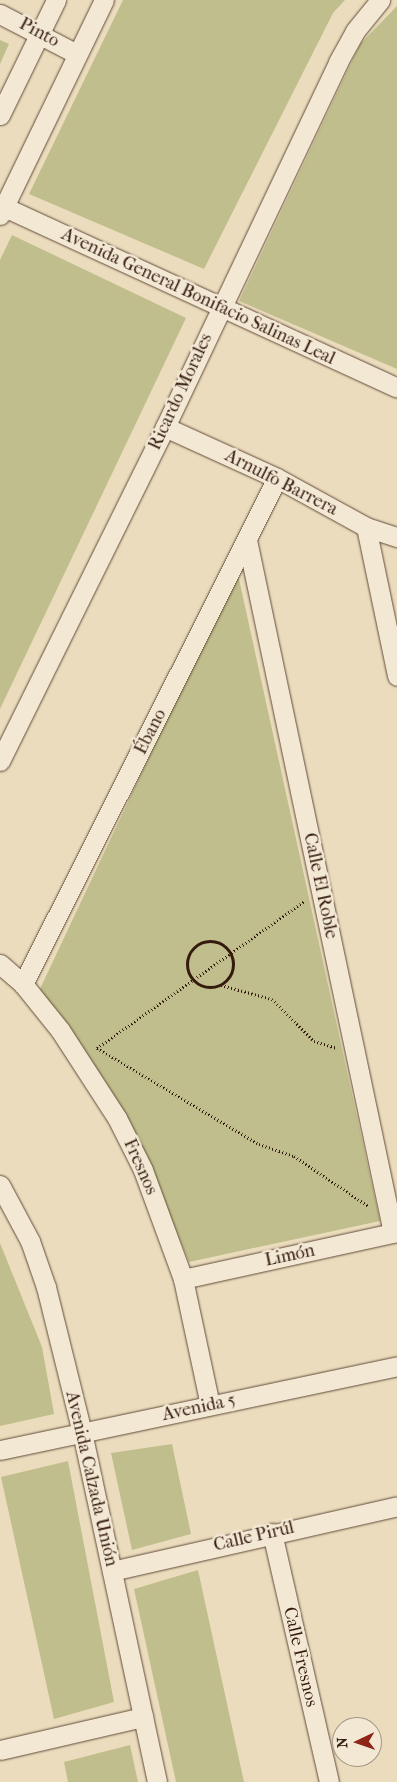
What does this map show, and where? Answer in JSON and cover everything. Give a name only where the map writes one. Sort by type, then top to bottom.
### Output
[{"type":"street","points":[[0,115],[56,0]]},
{"type":"street","points":[[1,209],[104,0]]},
{"type":"street","name":"Ricardo Morales","points":[[0,761],[165,427],[338,62],[355,31],[380,0]]},
{"type":"street","name":"Pinto","points":[[0,14],[40,32],[77,54]]},
{"type":"street","name":"Avenida General Bonifacio Salinas Leal","points":[[1,209],[397,388]]},
{"type":"street","name":"Arnulfo Barrera","points":[[165,427],[277,478],[366,527],[397,537]]},
{"type":"street","name":"Ébano","points":[[23,984],[277,478]]},
{"type":"street","points":[[366,527],[397,676]]},
{"type":"street","name":"Calle El Roble","points":[[247,540],[394,1229]]},
{"type":"street","name":"Fresnos","points":[[0,964],[23,984],[81,1060],[117,1118],[143,1170],[182,1279],[210,1405]]},
{"type":"street","name":"Avenida Calzada Unión","points":[[0,1185],[30,1241],[46,1287],[82,1432],[157,1782]]},
{"type":"street","name":"Limón","points":[[182,1279],[394,1229]]},
{"type":"street","name":"Avenida 5","points":[[0,1450],[397,1366]]},
{"type":"street","name":"Calle Pirúl","points":[[112,1571],[397,1506]]},
{"type":"street","name":"Calle Fresnos","points":[[272,1533],[329,1782]]},
{"type":"street","points":[[0,1750],[143,1717]]},
{"type":"path","points":[[81,1060],[321,890]]},
{"type":"path","points":[[221,985],[232,973],[231,954],[216,941],[200,943],[189,954],[187,962],[194,980],[205,987],[221,985],[272,999],[321,1045],[355,1050]]},
{"type":"path","points":[[97,1048],[259,1144],[294,1156],[394,1229]]},
{"type":"shaded area","points":[[123,0],[345,0],[333,13],[204,269],[29,194]]},
{"type":"shaded area","points":[[397,6],[397,369],[239,301],[360,44]]},
{"type":"shaded area","points":[[0,40],[9,44],[0,64]]},
{"type":"shaded area","points":[[12,235],[186,318],[0,709],[0,260]]},
{"type":"shaded area","points":[[237,570],[380,1221],[189,1262],[154,1177],[39,991]]},
{"type":"shaded area","points":[[0,1243],[42,1347],[54,1414],[0,1426]]},
{"type":"shaded area","points":[[172,1444],[191,1534],[132,1550],[111,1453]]},
{"type":"shaded area","points":[[68,1461],[114,1702],[54,1719],[1,1477]]},
{"type":"shaded area","points":[[198,1570],[244,1782],[176,1782],[134,1589]]},
{"type":"shaded area","points":[[130,1745],[138,1782],[68,1782],[64,1762]]}]
